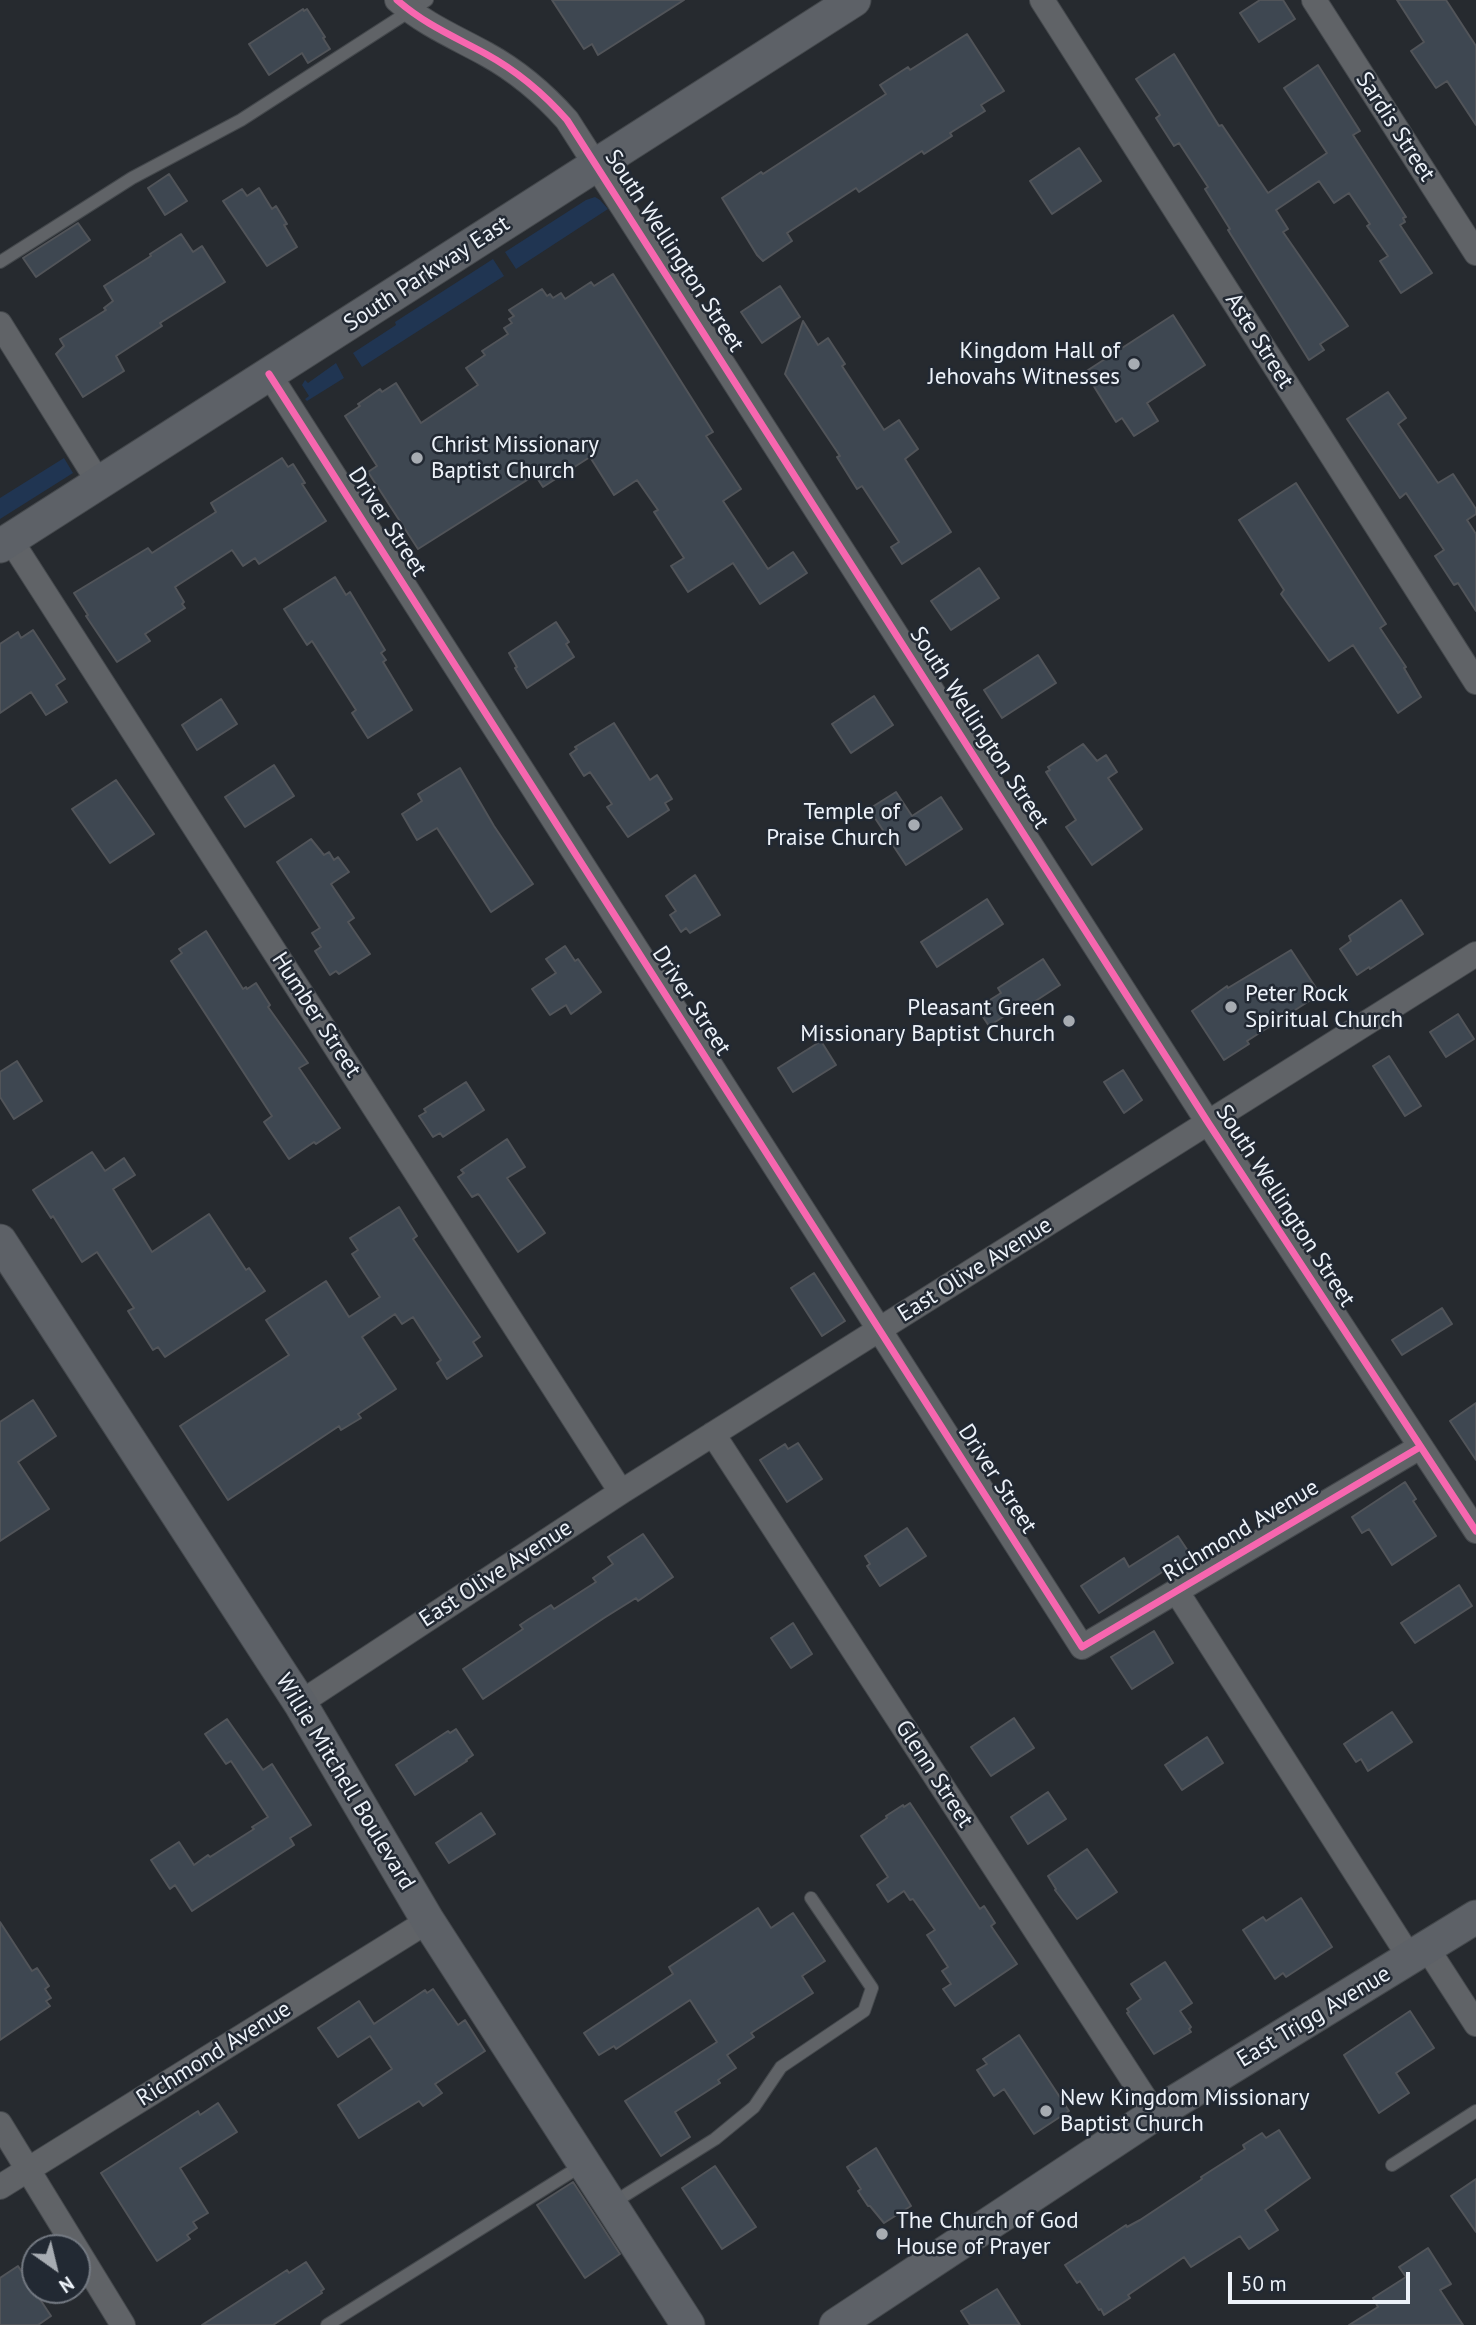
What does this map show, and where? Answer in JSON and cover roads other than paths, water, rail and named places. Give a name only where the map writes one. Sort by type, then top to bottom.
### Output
[{"type":"street","name":"South Parkway East","points":[[5,543],[854,0]]},
{"type":"street","name":"Aste Street","points":[[1042,0],[1476,682]]},
{"type":"street","name":"Sardis Street","points":[[1314,0],[1476,253]]},
{"type":"street","name":"South Wellington Street","points":[[411,4],[440,31],[488,55],[530,84],[567,120],[1209,1124],[1476,1531]]},
{"type":"street","points":[[0,324],[99,483]]},
{"type":"street","name":"Driver Street","points":[[269,374],[1082,1647]]},
{"type":"street","name":"Humber Street","points":[[5,543],[621,1492]]},
{"type":"street","name":"East Olive Avenue","points":[[300,1703],[621,1492],[1474,958]]},
{"type":"street","name":"Willie Mitchell Boulevard","points":[[0,1241],[300,1703],[428,1921],[688,2325]]},
{"type":"street","name":"Glenn Street","points":[[713,1434],[1155,2114]]},
{"type":"street","name":"Richmond Avenue","points":[[1082,1647],[1420,1447]]},
{"type":"street","points":[[1177,1592],[1418,1953],[1476,2025]]},
{"type":"street","name":"East Trigg Avenue","points":[[836,2325],[1155,2114],[1476,1917]]},
{"type":"street","name":"Richmond Avenue","points":[[0,2187],[428,1921]]},
{"type":"street","points":[[0,2124],[123,2325]]},
{"type":"lane","points":[[0,262],[132,178],[241,120],[411,4]]},
{"type":"lane","points":[[611,2205],[715,2138],[754,2107],[781,2067],[864,2011],[872,1988],[811,1898]]},
{"type":"lane","points":[[1392,2165],[1476,2111]]},
{"type":"lane","points":[[327,2325],[585,2164]]},
{"type":"place","name":"Kingdom Hall of Jehovahs Witnesses","points":[[1134,364]]},
{"type":"place","name":"Christ Missionary Baptist Church","points":[[417,458]]},
{"type":"place","name":"Temple of Praise Church","points":[[914,825]]},
{"type":"place","name":"Peter Rock Spiritual Church","points":[[1231,1007]]},
{"type":"place","name":"Pleasant Green Missionary Baptist Church","points":[[1069,1021]]},
{"type":"place","name":"New Kingdom Missionary Baptist Church","points":[[1046,2111]]},
{"type":"place","name":"The Church of God House of Prayer","points":[[882,2234]]}]
